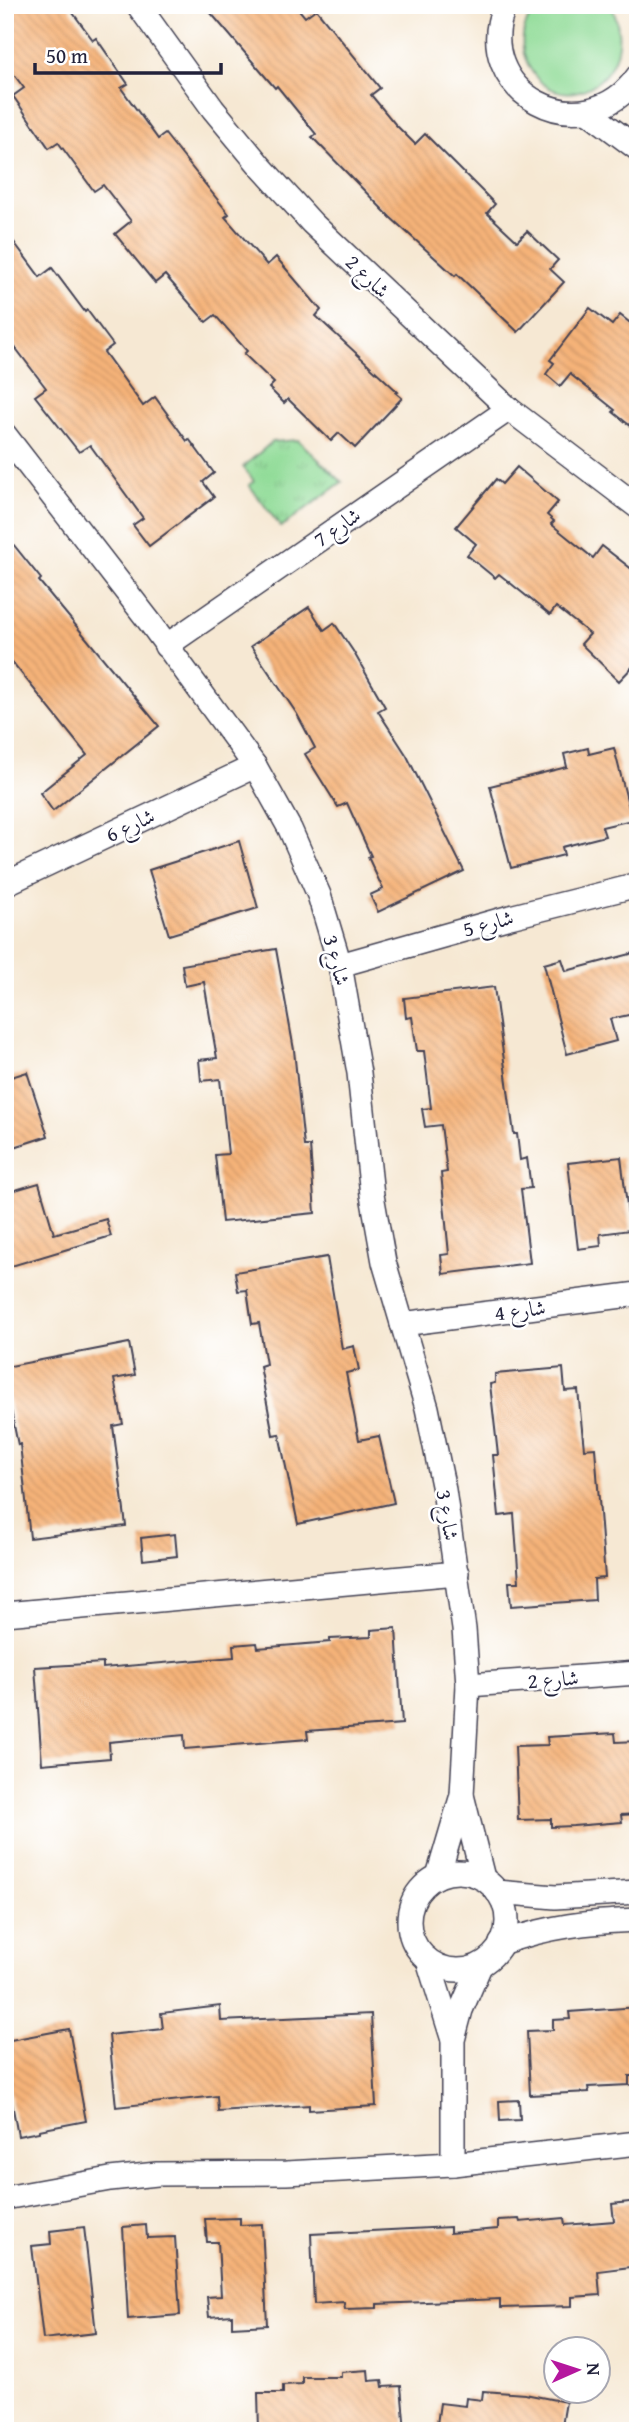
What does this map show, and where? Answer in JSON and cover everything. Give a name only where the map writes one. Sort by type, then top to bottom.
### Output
[{"type":"street","name":"شارع 2","points":[[138,5],[213,109],[312,223],[509,409],[638,507]]},
{"type":"street","points":[[499,11],[499,51],[507,72],[519,90],[537,103],[557,111],[587,111],[599,108],[621,95],[638,77]]},
{"type":"street","points":[[587,111],[638,149]]},
{"type":"street","name":"شارع 7","points":[[166,646],[509,409]]},
{"type":"street","name":"شارع 3","points":[[5,435],[255,766],[290,829],[318,895],[340,964],[359,1073],[372,1195],[384,1262],[429,1420],[444,1490],[457,1573],[468,1685],[462,1795]]},
{"type":"street","name":"شارع 6","points":[[5,884],[255,766]]},
{"type":"street","name":"شارع 5","points":[[340,964],[638,885]]},
{"type":"street","name":"شارع 4","points":[[402,1324],[638,1294]]},
{"type":"street","points":[[5,1614],[457,1573]]},
{"type":"street","name":"شارع 2","points":[[468,1685],[638,1673]]},
{"type":"street","points":[[438,1876],[462,1795]]},
{"type":"street","points":[[462,1795],[490,1885],[505,1908],[507,1926],[501,1944],[480,1966],[462,1970],[444,1968],[428,1960],[416,1947],[410,1931],[409,1914],[414,1897],[424,1885],[438,1876],[468,1872],[490,1885],[555,1897],[638,1892]]},
{"type":"street","points":[[501,1944],[526,1934],[576,1923],[638,1920]]},
{"type":"street","points":[[428,1960],[453,2040]]},
{"type":"street","points":[[453,2164],[453,2040],[461,2010],[480,1966]]},
{"type":"street","points":[[5,2198],[110,2179],[157,2174],[286,2173],[453,2164],[638,2143]]},
{"type":"green space","points":[[537,5],[612,7],[618,33],[615,56],[606,74],[591,86],[573,92],[555,90],[539,80],[526,60],[523,45],[526,25]]},
{"type":"green space","points":[[298,440],[342,482],[281,527],[249,485],[254,481],[243,467],[272,442]]},
{"type":"building","points":[[5,5],[67,5],[93,40],[96,38],[128,84],[121,88],[158,139],[165,134],[229,214],[225,217],[267,265],[276,257],[321,310],[316,316],[398,392],[396,393],[402,398],[355,448],[339,433],[331,441],[288,399],[284,403],[269,388],[274,383],[244,354],[247,351],[215,315],[206,322],[165,275],[155,283],[115,234],[131,221],[103,185],[94,191],[58,142],[49,148],[13,96],[24,88],[5,63]]},
{"type":"building","points":[[204,5],[295,5],[305,17],[316,9],[380,88],[371,95],[395,124],[415,144],[425,134],[495,204],[487,213],[517,241],[527,231],[558,260],[550,269],[564,282],[518,332],[457,274],[455,276],[390,217],[312,137],[316,134],[277,86],[275,88]]},
{"type":"building","points":[[5,230],[40,277],[52,268],[113,345],[104,352],[143,406],[155,397],[214,473],[203,482],[214,497],[149,546],[133,525],[143,518],[90,445],[79,452],[35,396],[46,388],[5,334]]},
{"type":"building","points":[[590,308],[612,325],[620,315],[638,329],[638,432],[570,374],[560,386],[546,374],[554,363],[550,360]]},
{"type":"building","points":[[517,467],[558,502],[547,515],[554,521],[551,524],[593,558],[602,546],[638,574],[638,661],[619,681],[581,644],[590,634],[556,607],[550,615],[499,574],[495,578],[467,555],[476,544],[456,527],[496,479],[502,484]]},
{"type":"building","points":[[5,534],[41,579],[39,581],[159,726],[53,811],[40,793],[87,755],[5,653]]},
{"type":"building","points":[[309,607],[324,630],[334,623],[353,651],[385,707],[378,711],[407,756],[464,871],[378,912],[370,895],[383,889],[347,803],[338,807],[305,754],[315,748],[297,714],[251,646]]},
{"type":"building","points":[[588,748],[589,754],[614,748],[632,820],[602,827],[605,836],[562,847],[564,855],[511,868],[490,786],[567,767],[564,754]]},
{"type":"building","points":[[239,841],[258,908],[169,935],[149,870]]},
{"type":"building","points":[[276,949],[294,1050],[304,1146],[310,1146],[315,1213],[222,1222],[215,1155],[228,1154],[220,1079],[201,1081],[199,1060],[217,1058],[204,982],[185,986],[182,965]]},
{"type":"building","points":[[638,952],[638,1013],[610,1019],[616,1041],[567,1054],[544,964],[562,959],[566,971]]},
{"type":"building","points":[[494,987],[514,1134],[517,1134],[520,1160],[527,1158],[531,1188],[521,1189],[530,1263],[443,1274],[441,1255],[449,1254],[441,1173],[447,1172],[441,1125],[425,1127],[422,1109],[431,1108],[424,1051],[417,1051],[412,1017],[406,1018],[404,998]]},
{"type":"building","points":[[27,1072],[48,1136],[5,1150],[5,1079]]},
{"type":"building","points":[[621,1157],[630,1230],[600,1234],[601,1246],[578,1249],[568,1163]]},
{"type":"building","points":[[39,1183],[54,1234],[106,1219],[111,1236],[5,1268],[5,1193]]},
{"type":"building","points":[[327,1257],[342,1349],[354,1346],[359,1370],[346,1373],[359,1440],[379,1436],[394,1503],[298,1524],[279,1434],[273,1435],[260,1366],[266,1364],[259,1323],[252,1324],[247,1290],[238,1291],[235,1272]]},
{"type":"building","points":[[129,1343],[135,1375],[114,1379],[123,1424],[113,1426],[126,1526],[30,1538],[20,1444],[18,1445],[5,1381],[5,1367]]},
{"type":"building","points":[[563,1368],[565,1391],[578,1390],[584,1449],[595,1448],[605,1578],[594,1579],[595,1600],[511,1606],[509,1582],[519,1582],[514,1514],[499,1516],[493,1455],[498,1455],[490,1384],[495,1383],[495,1374]]},
{"type":"building","points":[[175,1534],[177,1556],[143,1560],[141,1538]]},
{"type":"building","points":[[396,1628],[402,1724],[307,1731],[308,1739],[185,1749],[184,1735],[109,1742],[110,1758],[42,1764],[35,1667],[103,1663],[103,1668],[234,1657],[233,1645],[257,1643],[258,1648],[330,1642],[330,1639],[371,1637],[371,1630]]},
{"type":"building","points":[[615,1733],[616,1742],[638,1741],[638,1814],[621,1815],[622,1822],[573,1826],[551,1827],[551,1819],[518,1820],[515,1746],[548,1745],[547,1737]]},
{"type":"building","points":[[220,2006],[221,2021],[371,2014],[376,2106],[309,2110],[309,2105],[218,2111],[217,2096],[116,2107],[109,2035],[163,2029],[161,2013]]},
{"type":"building","points":[[638,2007],[638,2076],[629,2076],[629,2085],[588,2087],[589,2092],[530,2095],[527,2031],[553,2030],[553,2020],[570,2019],[569,2012]]},
{"type":"building","points":[[69,2029],[86,2121],[18,2136],[5,2065],[5,2041]]},
{"type":"building","points":[[519,2100],[520,2120],[500,2121],[499,2101]]},
{"type":"building","points":[[638,2201],[638,2266],[598,2271],[600,2295],[572,2297],[572,2306],[500,2308],[500,2299],[377,2304],[377,2308],[345,2309],[344,2302],[314,2304],[311,2234],[450,2227],[450,2233],[498,2229],[498,2220],[519,2219],[520,2222],[564,2218],[565,2225],[614,2221],[612,2204]]},
{"type":"building","points":[[240,2218],[240,2225],[262,2224],[267,2325],[232,2327],[232,2315],[209,2317],[207,2297],[221,2296],[218,2242],[207,2242],[205,2219]]},
{"type":"building","points":[[146,2225],[147,2238],[175,2237],[180,2315],[128,2319],[123,2227]]},
{"type":"building","points":[[84,2227],[96,2333],[43,2339],[32,2246],[51,2244],[50,2231]]},
{"type":"building","points":[[368,2370],[369,2381],[382,2380],[383,2387],[401,2386],[405,2431],[259,2431],[258,2393],[283,2393],[283,2385],[302,2384],[302,2377],[341,2377],[341,2372]]},
{"type":"building","points":[[483,2391],[542,2397],[542,2404],[566,2404],[561,2431],[436,2431],[440,2403],[465,2406],[466,2398],[482,2400]]}]
